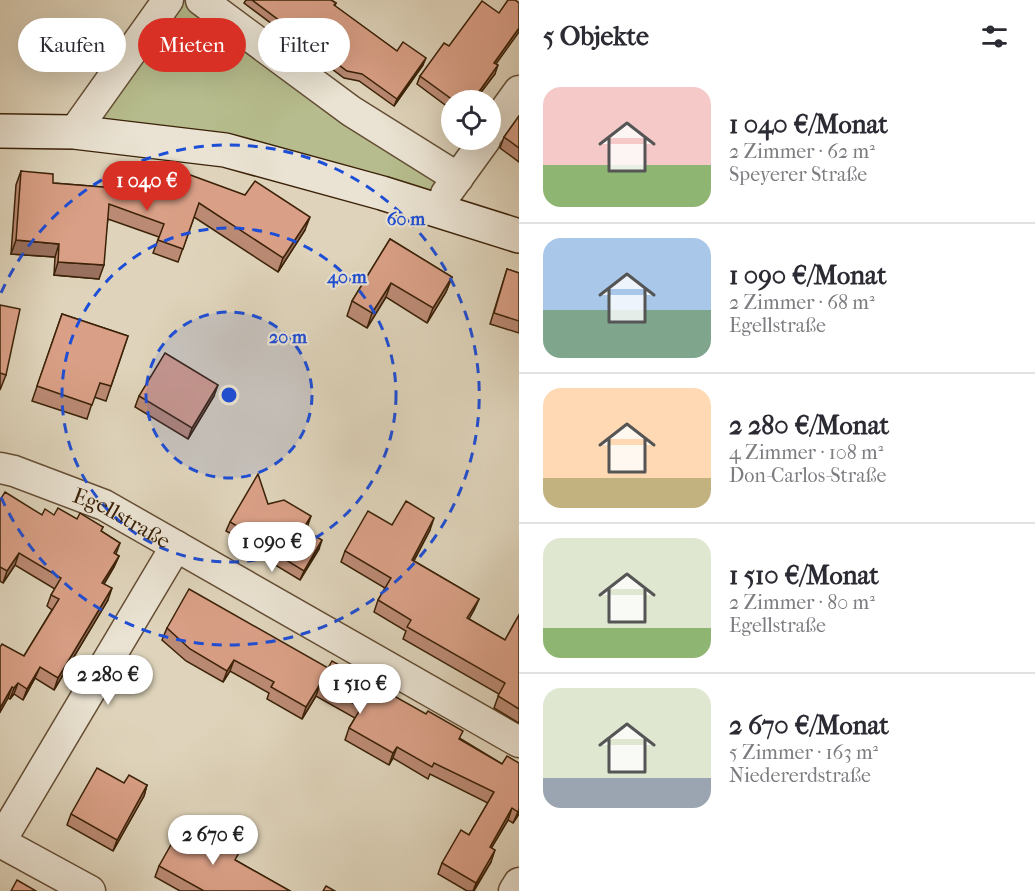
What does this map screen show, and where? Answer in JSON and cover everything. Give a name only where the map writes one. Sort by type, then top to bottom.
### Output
[{"type":"street","points":[[74,132],[168,0]]},
{"type":"street","points":[[201,0],[351,111],[458,178]]},
{"type":"street","points":[[501,116],[519,91]]},
{"type":"street","points":[[0,131],[74,132],[225,150],[436,209],[519,236]]},
{"type":"street","points":[[436,209],[478,150]]},
{"type":"street","name":"Egellstraße","points":[[0,468],[14,471],[104,505],[519,742]]},
{"type":"street","points":[[90,891],[0,842],[176,546]]},
{"type":"street","points":[[514,891],[519,883]]},
{"type":"green space","points":[[178,0],[187,0],[213,18],[165,18]]},
{"type":"green space","points":[[246,41],[258,49],[258,72],[291,72],[446,180],[433,200],[89,125],[138,56],[138,72],[246,72]]},
{"type":"building","points":[[252,0],[331,0],[336,3],[334,5],[397,51],[403,42],[426,58],[397,99],[362,74],[350,72],[350,18],[276,18]]},
{"type":"building","points":[[508,0],[515,0],[519,3],[519,28],[494,63],[498,65],[480,90],[441,91],[420,76],[444,43],[449,46],[482,1],[499,13]]},
{"type":"building","points":[[519,116],[519,148],[504,137]]},
{"type":"building","points":[[137,163],[172,176],[174,169],[245,195],[255,181],[310,217],[283,258],[199,203],[183,249],[158,240],[164,224],[109,204],[104,265],[58,262],[59,244],[16,240],[21,171],[53,174],[53,183],[128,189]]},
{"type":"building","points":[[390,239],[452,277],[433,308],[391,283],[372,313],[352,301]]},
{"type":"building","points":[[507,269],[519,273],[519,321],[494,313]]},
{"type":"building","points":[[0,305],[20,309],[6,375],[0,373]]},
{"type":"building","points":[[62,314],[128,336],[111,386],[100,383],[92,405],[37,386]]},
{"type":"building","points":[[165,353],[218,385],[192,428],[139,396]]},
{"type":"building","points":[[258,474],[268,504],[284,500],[311,516],[303,529],[322,540],[304,571],[250,538],[249,533],[230,522]]},
{"type":"building","points":[[5,492],[42,515],[45,509],[54,515],[58,508],[77,519],[80,513],[103,527],[101,531],[120,543],[114,553],[119,556],[102,583],[112,588],[58,678],[40,667],[27,689],[18,683],[14,688],[12,687],[0,708],[0,647],[2,644],[24,656],[59,599],[51,595],[61,578],[19,553],[7,571],[0,567],[0,500]]},
{"type":"building","points":[[406,501],[434,518],[412,560],[479,599],[467,618],[505,640],[519,615],[519,709],[498,696],[505,683],[407,627],[411,620],[378,600],[391,578],[345,551],[368,511],[392,525]]},
{"type":"building","points":[[189,589],[328,668],[332,661],[426,714],[428,711],[463,731],[459,739],[502,764],[507,756],[519,763],[518,812],[512,808],[490,847],[495,850],[476,883],[442,863],[461,830],[469,835],[494,792],[434,763],[432,767],[397,747],[393,753],[349,728],[361,708],[320,684],[306,707],[271,687],[274,682],[234,660],[227,671],[190,649],[167,628]]},
{"type":"building","points":[[97,768],[124,783],[129,775],[147,785],[117,840],[71,814]]},
{"type":"building","points":[[181,827],[216,847],[221,838],[241,849],[235,860],[290,891],[204,891],[159,866]]},
{"type":"building","points":[[17,880],[36,891],[11,891]]},
{"type":"building","points":[[326,886],[335,891],[323,891]]}]
